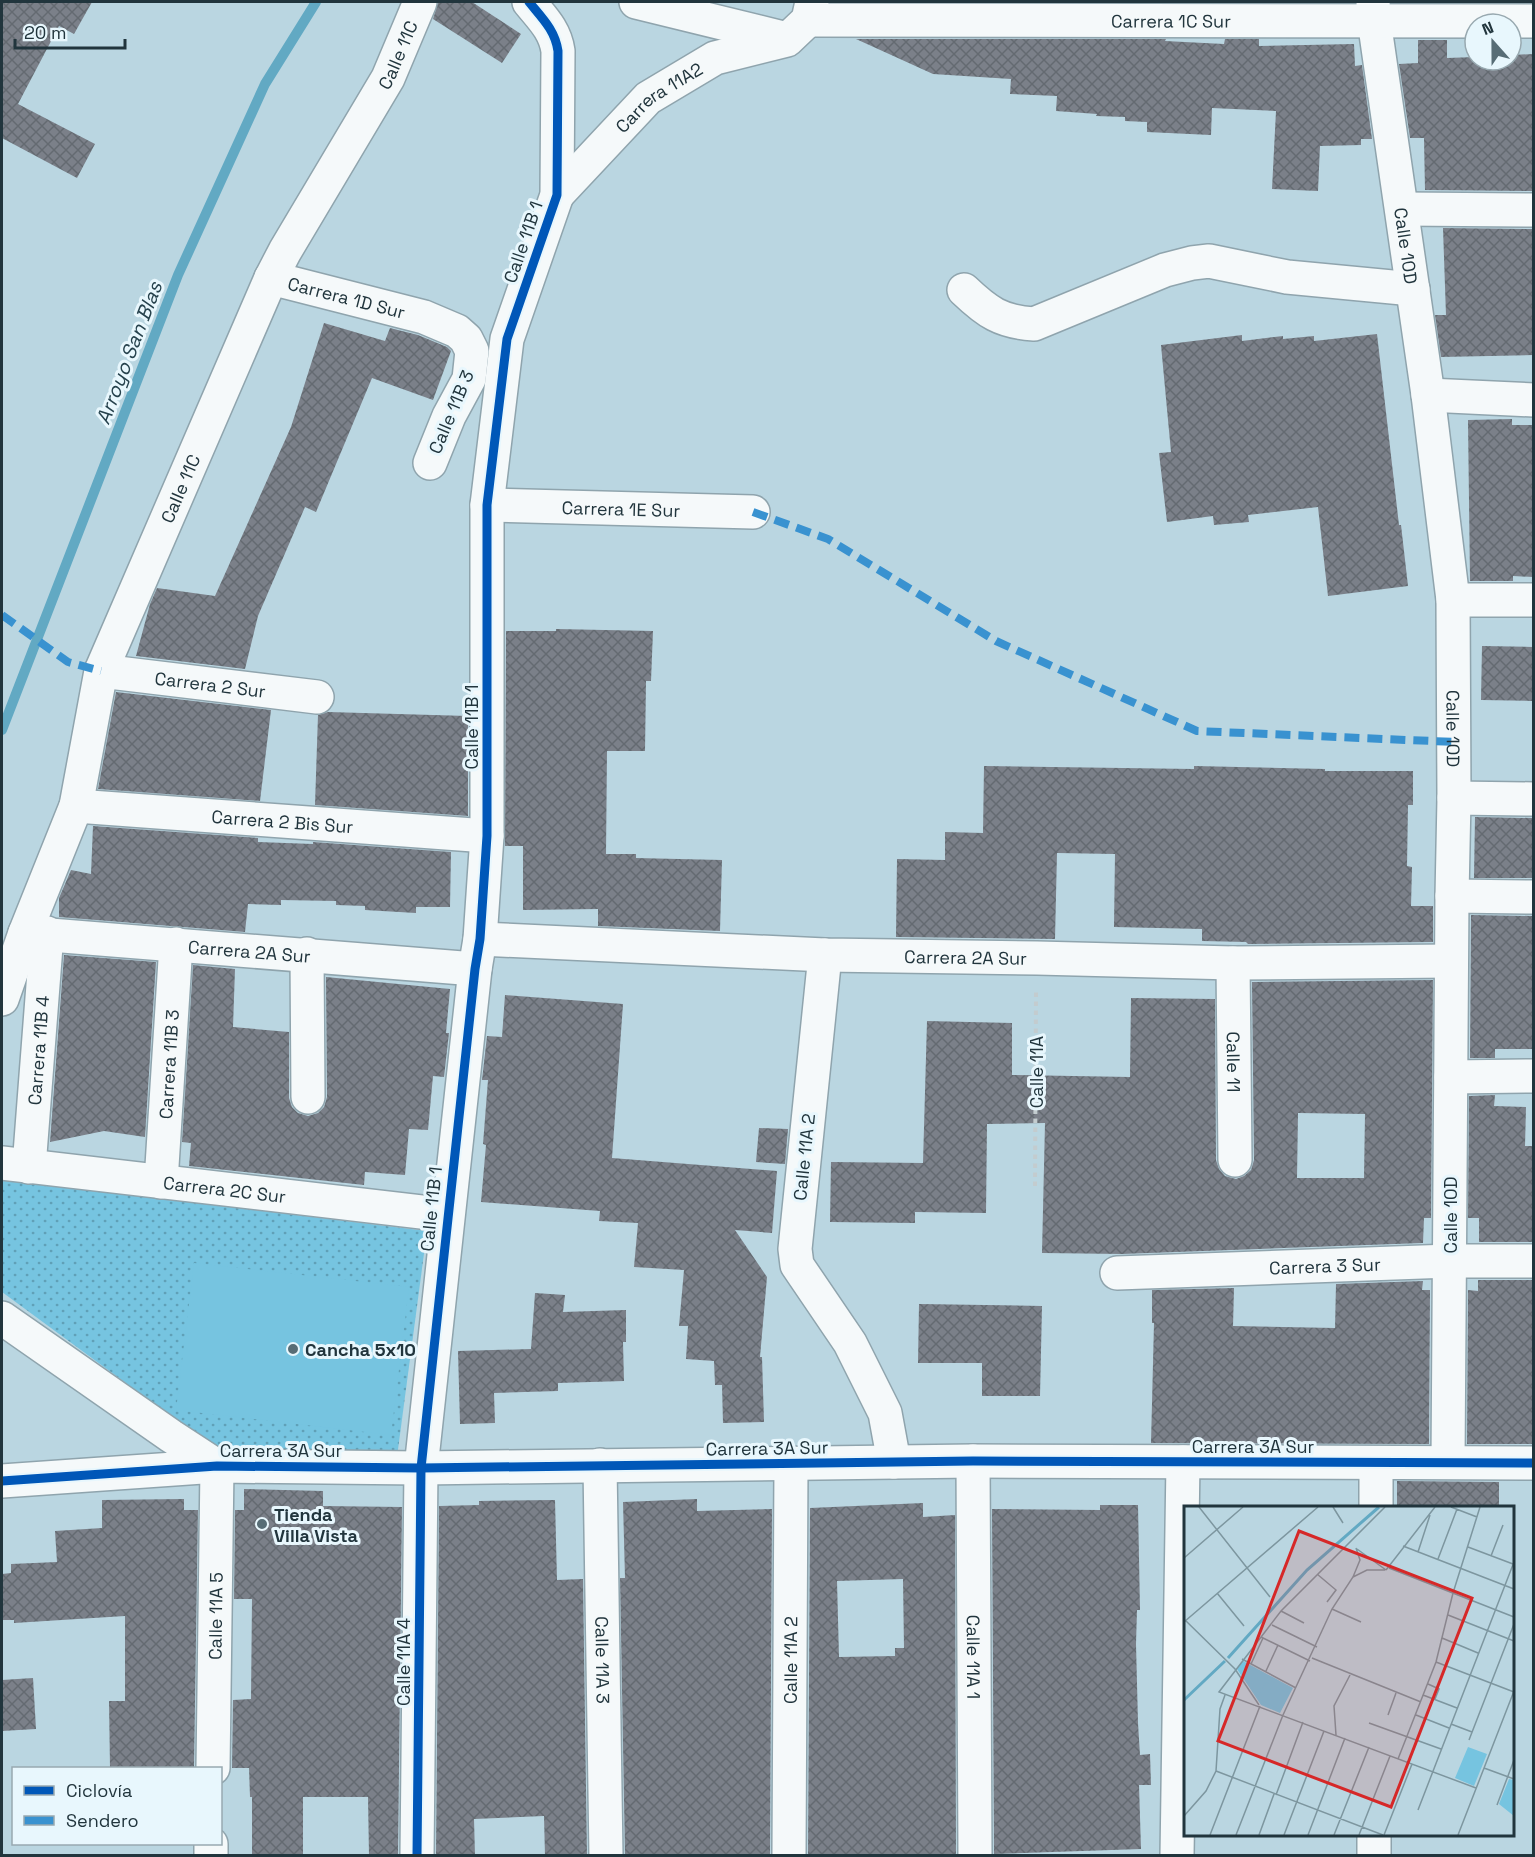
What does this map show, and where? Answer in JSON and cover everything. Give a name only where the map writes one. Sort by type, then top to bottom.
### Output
[{"type":"street","name":"Calle 11C","points":[[2,999],[36,933],[76,806],[102,671],[271,278],[285,250],[388,78],[420,2]]},
{"type":"street","name":"Calle 11B 1","points":[[421,1468],[477,954],[487,836],[487,506],[507,339],[557,195],[558,51],[556,38],[529,2]]},
{"type":"street","name":"Carrera 1C Sur","points":[[636,2],[802,20],[1374,11],[1533,21]]},
{"type":"street","name":"Calle 10D","points":[[1374,11],[1428,395],[1453,600],[1454,798],[1448,1462]]},
{"type":"street","name":"Carrera 11A2","points":[[557,195],[648,98],[715,58],[802,20]]},
{"type":"street","points":[[1402,209],[1533,210]]},
{"type":"street","points":[[964,290],[982,307],[1012,323],[1034,324],[1165,270],[1209,261],[1287,277],[1413,289]]},
{"type":"street","name":"Carrera 1D Sur","points":[[271,278],[424,316],[457,331],[466,339]]},
{"type":"street","points":[[466,339],[507,339]]},
{"type":"street","name":"Calle 11B 3","points":[[430,463],[449,416],[469,379],[472,351],[466,339]]},
{"type":"street","points":[[1428,395],[1533,400]]},
{"type":"street","name":"Carrera 1E Sur","points":[[487,506],[753,512]]},
{"type":"street","points":[[1453,600],[1533,600]]},
{"type":"street","name":"Carrera 2 Sur","points":[[102,671],[317,697]]},
{"type":"street","points":[[1454,798],[1533,799]]},
{"type":"street","name":"Carrera 2 Bis Sur","points":[[76,806],[487,836]]},
{"type":"street","points":[[1452,896],[1533,897]]},
{"type":"street","name":"Carrera 2A Sur","points":[[36,933],[308,954],[825,955],[1233,963],[1451,961]]},
{"type":"street","name":"Carrera 11B 4","points":[[15,1165],[36,933]]},
{"type":"street","name":"Carrera 11B 3","points":[[161,1182],[176,944]]},
{"type":"street","points":[[308,954],[308,1097]]},
{"type":"street","name":"Calle 11A 2","points":[[825,955],[795,1249],[797,1265],[850,1343],[885,1413],[894,1462]]},
{"type":"street","name":"Calle 11","points":[[1233,963],[1235,1160]]},
{"type":"street","points":[[1451,1077],[1533,1076]]},
{"type":"street","name":"Carrera 2C Sur","points":[[15,1165],[447,1215]]},
{"type":"street","name":"Carrera 3 Sur","points":[[1117,1273],[1450,1261],[1533,1261]]},
{"type":"street","name":"Carrera 3A Sur","points":[[2,1318],[217,1466]]},
{"type":"street","name":"Carrera 3A Sur","points":[[2,1481],[217,1466],[421,1468],[973,1461],[1533,1463]]},
{"type":"street","name":"Calle 11A 1","points":[[973,1461],[975,1856]]},
{"type":"street","points":[[1177,1856],[1183,1462]]},
{"type":"street","points":[[1376,1463],[1376,1506]]},
{"type":"street","name":"Calle 11A 2","points":[[789,1856],[791,1464]]},
{"type":"street","name":"Calle 11A 3","points":[[600,1465],[606,1856]]},
{"type":"street","name":"Calle 11A 5","points":[[213,1767],[217,1466]]},
{"type":"street","name":"Calle 11A 4","points":[[417,1856],[421,1468]]},
{"type":"street","points":[[1374,1836],[1374,1856]]},
{"type":"shaded area","points":[[2,1179],[427,1231],[397,1457],[221,1453],[2,1292]]},
{"type":"shaded area","name":"Cancha 5x10","points":[[194,1263],[409,1287],[391,1435],[176,1410]]},
{"type":"building","points":[[2,2],[92,2],[74,34],[59,26],[18,104],[95,144],[77,178],[2,138]]},
{"type":"building","points":[[438,2],[472,2],[521,34],[502,63],[433,19]]},
{"type":"building","points":[[856,39],[1166,39],[1165,41],[1224,44],[1225,39],[1259,39],[1259,46],[1354,44],[1355,66],[1362,65],[1372,139],[1361,139],[1361,145],[1320,146],[1318,191],[1272,189],[1276,111],[1212,108],[1211,135],[1147,132],[1147,122],[1125,121],[1125,117],[1056,111],[1057,96],[1010,94],[1011,79],[933,74]]},
{"type":"building","points":[[1418,40],[1447,40],[1447,58],[1463,57],[1463,72],[1523,72],[1523,54],[1533,54],[1533,191],[1425,190],[1424,138],[1410,138],[1399,64],[1418,63]]},
{"type":"building","points":[[1443,228],[1533,229],[1533,355],[1441,357],[1435,315],[1446,315]]},
{"type":"building","points":[[324,323],[385,341],[390,328],[418,335],[447,347],[451,351],[433,400],[372,378],[316,512],[305,507],[258,616],[245,669],[136,656],[150,604],[157,588],[215,596],[291,427]]},
{"type":"building","points":[[1377,334],[1408,586],[1328,596],[1318,507],[1248,515],[1249,522],[1214,525],[1213,516],[1167,522],[1159,453],[1171,452],[1161,345],[1242,335],[1242,341],[1283,336],[1283,339],[1314,336],[1314,341]]},
{"type":"building","points":[[1512,419],[1512,425],[1533,425],[1533,577],[1513,576],[1513,581],[1470,581],[1468,420]]},
{"type":"building","points":[[556,629],[653,631],[651,681],[646,681],[645,751],[607,751],[606,854],[636,854],[636,858],[722,860],[720,931],[598,926],[598,909],[523,910],[523,846],[505,846],[506,631],[556,631]]},
{"type":"building","points":[[1482,646],[1533,647],[1533,701],[1481,700]]},
{"type":"building","points":[[116,692],[271,710],[260,801],[98,789]]},
{"type":"building","points":[[328,712],[468,716],[468,816],[315,805],[318,715]]},
{"type":"building","points":[[984,766],[1194,769],[1194,766],[1325,769],[1325,771],[1413,771],[1413,805],[1408,805],[1407,866],[1412,867],[1411,906],[1433,906],[1433,942],[1248,944],[1246,942],[1202,941],[1202,929],[1114,927],[1115,854],[1057,853],[1055,939],[896,937],[897,859],[945,860],[945,832],[983,833]]},
{"type":"building","points":[[1475,817],[1533,818],[1533,878],[1474,878]]},
{"type":"building","points":[[93,826],[258,838],[258,842],[313,844],[313,842],[451,852],[450,907],[416,907],[416,913],[365,910],[365,906],[336,905],[336,901],[281,900],[281,905],[248,904],[245,932],[59,917],[59,898],[71,870],[91,874]]},
{"type":"building","points":[[1471,915],[1533,916],[1533,1049],[1495,1049],[1495,1058],[1470,1058]]},
{"type":"building","points":[[64,955],[156,962],[145,1137],[104,1131],[50,1142]]},
{"type":"building","points":[[193,965],[235,969],[233,1027],[289,1032],[289,1098],[292,1107],[298,1113],[308,1116],[318,1113],[324,1107],[327,1097],[326,977],[450,989],[446,1033],[449,1033],[444,1077],[433,1076],[428,1130],[409,1129],[405,1175],[365,1172],[364,1185],[189,1166],[191,1143],[182,1142]]},
{"type":"building","points":[[1433,980],[1431,1218],[1424,1218],[1423,1243],[1122,1254],[1042,1253],[1045,1123],[987,1124],[986,1213],[915,1212],[915,1223],[830,1222],[831,1162],[923,1163],[927,1021],[1012,1023],[1012,1075],[1130,1077],[1131,998],[1215,999],[1216,1160],[1225,1176],[1236,1179],[1244,1176],[1251,1170],[1254,1160],[1252,982]],"holes":[[[1298,1113],[1365,1114],[1364,1178],[1297,1178]]]},
{"type":"building","points":[[505,995],[623,1004],[612,1158],[777,1171],[772,1233],[735,1230],[767,1277],[760,1357],[762,1357],[764,1422],[723,1423],[722,1385],[715,1385],[714,1361],[686,1359],[688,1326],[679,1326],[684,1270],[634,1267],[638,1223],[599,1221],[600,1211],[481,1202],[488,1080],[482,1080],[487,1036],[502,1037]]},
{"type":"building","points":[[1495,1095],[1494,1106],[1526,1107],[1525,1146],[1533,1146],[1533,1242],[1479,1242],[1479,1218],[1468,1218],[1469,1096]]},
{"type":"building","points":[[759,1128],[788,1129],[785,1164],[756,1162]]},
{"type":"building","points":[[1478,1280],[1533,1280],[1533,1444],[1467,1444],[1468,1290],[1478,1291]]},
{"type":"building","points":[[1423,1281],[1422,1290],[1430,1290],[1429,1444],[1151,1443],[1154,1323],[1152,1323],[1152,1290],[1234,1288],[1233,1326],[1335,1328],[1336,1284]]},
{"type":"building","points":[[535,1293],[565,1295],[563,1312],[626,1310],[626,1342],[623,1342],[624,1381],[558,1383],[558,1391],[494,1393],[495,1423],[460,1424],[458,1351],[531,1349]]},
{"type":"building","points":[[919,1304],[1042,1306],[1040,1396],[982,1396],[982,1363],[918,1363]]},
{"type":"building","points":[[1397,1481],[1499,1482],[1499,1506],[1397,1506]]},
{"type":"building","points":[[244,1489],[323,1491],[323,1506],[402,1507],[398,1856],[369,1856],[368,1797],[303,1797],[303,1856],[252,1856],[252,1797],[250,1797],[249,1768],[232,1768],[233,1700],[251,1699],[252,1599],[234,1599],[235,1510],[244,1510]]},
{"type":"building","points":[[184,1499],[184,1510],[198,1510],[194,1767],[110,1767],[109,1701],[125,1701],[125,1616],[14,1623],[14,1620],[2,1620],[2,1574],[11,1573],[11,1564],[57,1562],[55,1531],[102,1528],[102,1500]]},
{"type":"building","points":[[697,1499],[697,1511],[772,1509],[770,1856],[625,1856],[620,1578],[625,1578],[623,1502]]},
{"type":"building","points":[[555,1500],[557,1580],[583,1579],[587,1856],[545,1856],[544,1816],[474,1819],[475,1856],[436,1856],[439,1506],[479,1505],[479,1501]]},
{"type":"building","points":[[923,1503],[923,1517],[955,1515],[956,1856],[808,1856],[810,1508]],"holes":[[[903,1579],[904,1648],[895,1648],[895,1656],[839,1657],[837,1581]]]},
{"type":"building","points":[[1100,1505],[1138,1505],[1140,1610],[1137,1610],[1136,1644],[1138,1723],[1140,1755],[1150,1754],[1151,1785],[1139,1785],[1141,1849],[994,1854],[992,1509],[1100,1510]]},
{"type":"building","points":[[33,1678],[36,1729],[2,1731],[2,1680]]},
{"type":"waterway","name":"Arroyo San Blas","points":[[2,730],[178,275],[265,84],[316,2]]},
{"type":"marked path","points":[[753,512],[828,539],[996,641],[1197,731],[1455,742]]},
{"type":"marked path","points":[[2,615],[68,662],[101,671]]},
{"type":"cycle path","points":[[417,1856],[421,1468],[480,939],[487,836],[487,505],[507,339],[557,195],[558,51],[551,30],[529,2]]},
{"type":"cycle path","points":[[2,1481],[217,1466],[421,1468],[973,1461],[1534,1463]]},
{"type":"place","name":"Cancha 5x10","points":[[293,1349]]},
{"type":"place","name":"Tienda Villa Vista","points":[[262,1524]]}]
